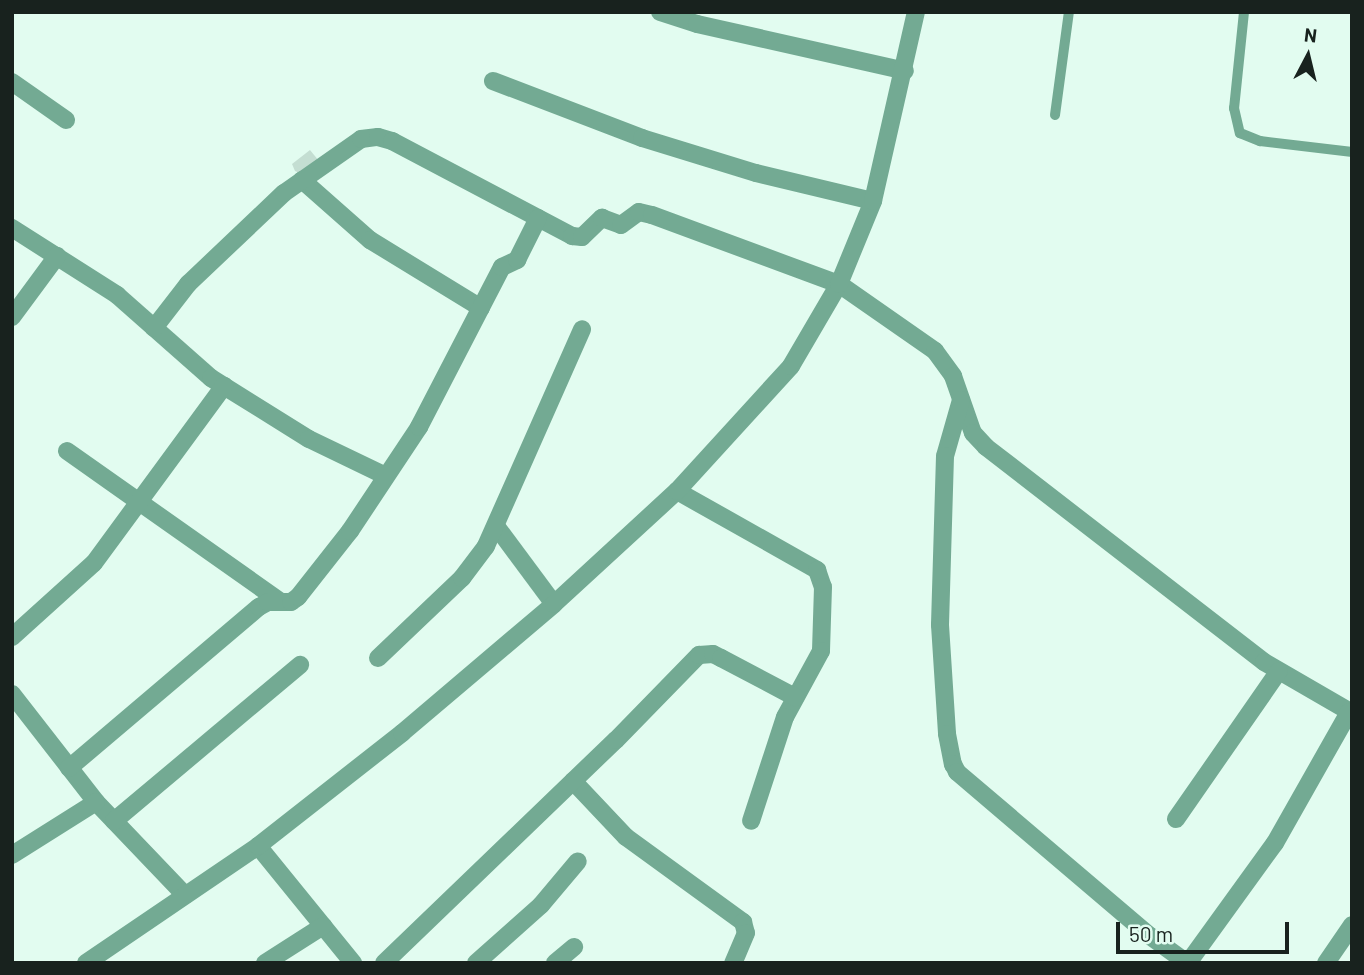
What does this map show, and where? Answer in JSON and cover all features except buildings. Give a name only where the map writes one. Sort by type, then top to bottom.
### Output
[{"type":"street","points":[[660,12],[697,24],[905,71]]},
{"type":"street","points":[[86,963],[258,846],[402,733],[554,604],[677,491],[791,366],[839,284],[873,201],[905,71],[916,12]]},
{"type":"street","points":[[493,81],[642,138],[756,173],[873,201]]},
{"type":"street","points":[[12,82],[66,120]]},
{"type":"street","points":[[155,328],[188,284],[274,202],[361,139],[385,137],[572,236],[582,237],[602,218],[621,225],[634,213],[643,212],[839,284],[935,351],[953,376],[973,433],[986,447],[1279,671],[1350,713],[1275,842],[1187,963],[1150,936],[957,772],[953,764],[947,734],[940,625],[945,456],[961,399]]},
{"type":"street","points":[[302,180],[370,240],[481,308]]},
{"type":"street","points":[[69,768],[260,607],[268,602],[291,602],[298,597],[350,531],[419,427],[502,267],[517,260],[538,218]]},
{"type":"street","points":[[12,228],[117,295],[190,361],[225,386],[309,439],[386,476]]},
{"type":"street","points":[[12,317],[57,256]]},
{"type":"street","points":[[378,658],[462,578],[496,526],[582,329]]},
{"type":"street","points":[[12,637],[94,563],[138,500],[225,386]]},
{"type":"street","points":[[67,451],[281,602]]},
{"type":"street","points":[[677,491],[817,570],[823,587],[821,651],[785,718],[751,821]]},
{"type":"street","points":[[496,526],[554,604]]},
{"type":"street","points":[[384,963],[573,782],[699,655],[721,658],[795,697]]},
{"type":"street","points":[[114,821],[300,665]]},
{"type":"street","points":[[1176,819],[1279,671]]},
{"type":"street","points":[[12,694],[96,802],[185,895]]},
{"type":"street","points":[[573,782],[626,837],[743,922],[746,933],[733,963]]},
{"type":"street","points":[[12,855],[96,802]]},
{"type":"street","points":[[258,846],[353,963]]},
{"type":"street","points":[[476,963],[541,905],[578,861]]},
{"type":"street","points":[[1326,963],[1352,925]]},
{"type":"street","points":[[265,963],[323,926]]},
{"type":"street","points":[[555,963],[574,947]]},
{"type":"lane","points":[[1055,115],[1069,12]]},
{"type":"lane","points":[[1244,12],[1234,108],[1240,133],[1260,141],[1352,152]]}]
